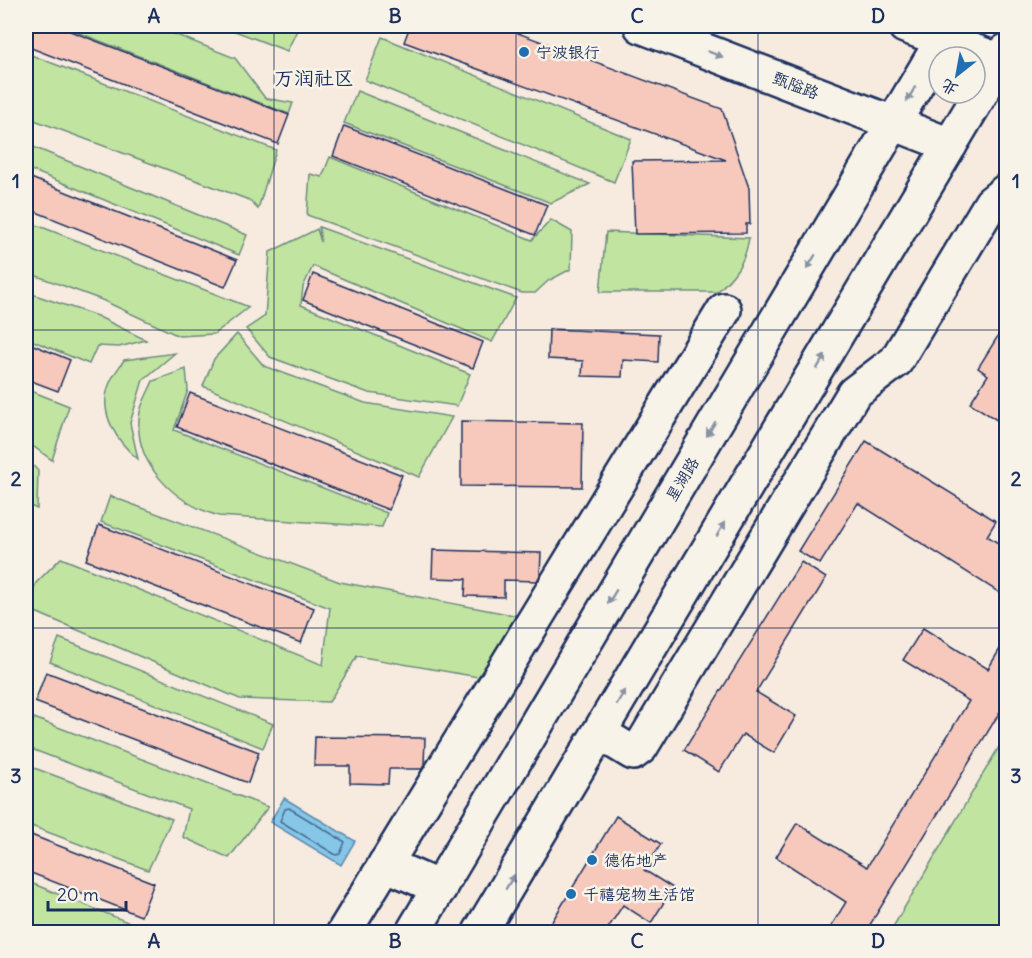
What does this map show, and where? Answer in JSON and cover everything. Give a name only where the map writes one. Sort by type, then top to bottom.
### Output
[{"type":"street","name":"甄隘路","points":[[641,26],[950,146]]},
{"type":"street","points":[[480,933],[1004,56],[947,32],[905,26]]},
{"type":"street","name":"星湖路","points":[[413,933],[947,32]]},
{"type":"street","points":[[600,733],[633,753],[641,747],[854,393],[896,361],[991,203],[1006,190]]},
{"type":"street","points":[[344,933],[724,310]]},
{"type":"street","points":[[385,864],[440,888]]},
{"type":"green space","points":[[61,26],[154,26],[235,58],[265,98],[293,103],[289,114]]},
{"type":"green space","points":[[222,26],[299,26],[287,51]]},
{"type":"green space","points":[[382,37],[631,139],[614,182],[365,80]]},
{"type":"green space","points":[[26,53],[276,150],[258,209],[249,200],[26,117]]},
{"type":"green space","points":[[357,91],[590,184],[551,203],[344,123]]},
{"type":"green space","points":[[26,144],[247,235],[239,255],[26,168]]},
{"type":"green space","points":[[330,157],[532,240],[551,220],[572,232],[571,269],[548,281],[535,293],[522,293],[307,215],[310,174],[322,177]]},
{"type":"green space","points":[[26,221],[249,307],[214,334],[179,336],[102,300],[26,272]]},
{"type":"green space","points":[[319,227],[516,298],[492,342],[313,266],[303,287],[301,305],[470,374],[457,406],[369,393],[270,357],[246,329],[265,316],[270,252],[317,229],[321,242]]},
{"type":"green space","points":[[606,232],[749,238],[745,255],[738,268],[717,292],[600,292]]},
{"type":"green space","points":[[26,292],[97,316],[146,340],[119,347],[97,346],[89,364],[26,338]]},
{"type":"green space","points":[[237,334],[264,366],[365,403],[452,417],[419,477],[203,386],[214,359]]},
{"type":"green space","points":[[175,353],[143,380],[130,423],[138,459],[123,444],[108,416],[106,396],[109,385],[124,360]]},
{"type":"green space","points":[[186,369],[188,390],[174,430],[387,513],[382,527],[219,516],[202,510],[172,491],[159,478],[142,448],[139,430],[140,412],[153,381]]},
{"type":"green space","points":[[26,389],[69,406],[52,460],[26,441]]},
{"type":"green space","points":[[26,458],[38,471],[37,509],[26,504]]},
{"type":"green space","points":[[110,496],[340,582],[524,617],[478,677],[357,656],[329,702],[240,699],[26,608],[36,583],[61,558],[323,665],[330,608],[101,522]]},
{"type":"green space","points":[[59,638],[273,724],[263,748],[50,662]]},
{"type":"green space","points":[[34,718],[268,807],[229,858],[183,837],[189,809],[26,747]]},
{"type":"green space","points":[[1006,735],[1006,932],[890,932]]},
{"type":"green space","points":[[26,765],[172,819],[148,870],[26,824]]},
{"type":"green space","points":[[26,881],[145,929],[143,932],[26,932]]},
{"type":"water","points":[[284,798],[355,841],[341,865],[270,822]]},
{"type":"building","points":[[26,26],[57,26],[289,115],[278,144],[26,46]]},
{"type":"building","points":[[410,26],[499,26],[722,109],[749,188],[750,224],[746,224],[746,233],[635,234],[632,161],[726,160],[404,42]]},
{"type":"building","points":[[344,126],[547,205],[535,235],[333,156]]},
{"type":"building","points":[[26,176],[237,260],[225,287],[26,208]]},
{"type":"building","points":[[313,274],[483,342],[473,368],[303,300]]},
{"type":"building","points":[[1006,323],[1006,426],[970,403],[988,375],[978,368]]},
{"type":"building","points":[[549,329],[659,334],[658,362],[623,360],[622,377],[582,376],[583,361],[548,359]]},
{"type":"building","points":[[26,342],[70,360],[58,391],[26,379]]},
{"type":"building","points":[[190,393],[402,475],[389,510],[177,427]]},
{"type":"building","points":[[461,421],[583,423],[582,487],[461,486]]},
{"type":"building","points":[[866,441],[996,521],[987,536],[1006,548],[1006,597],[858,503],[820,564],[798,551]]},
{"type":"building","points":[[99,525],[314,608],[301,643],[86,560]]},
{"type":"building","points":[[433,550],[541,553],[540,575],[537,581],[504,580],[504,597],[465,596],[466,579],[432,578]]},
{"type":"building","points":[[801,562],[826,578],[756,692],[796,716],[774,753],[743,734],[719,772],[684,750]]},
{"type":"building","points":[[923,628],[988,669],[1006,639],[1006,702],[865,933],[827,933],[846,902],[776,857],[797,823],[867,867],[969,701],[903,660]]},
{"type":"building","points":[[46,672],[259,752],[248,783],[35,702]]},
{"type":"building","points":[[315,737],[425,738],[424,765],[422,769],[389,769],[388,784],[350,783],[350,766],[314,766]]},
{"type":"building","points":[[616,816],[661,844],[644,870],[673,888],[651,923],[623,905],[605,933],[545,933]]},
{"type":"building","points":[[26,833],[154,883],[141,916],[26,871]]},
{"type":"place","name":"宁波银行","points":[[524,52]]},
{"type":"place","name":"德佑地产","points":[[592,860]]},
{"type":"place","name":"千禧宠物生活馆","points":[[571,894]]},
{"type":"district","name":"万润社区","points":[[314,78]]}]
